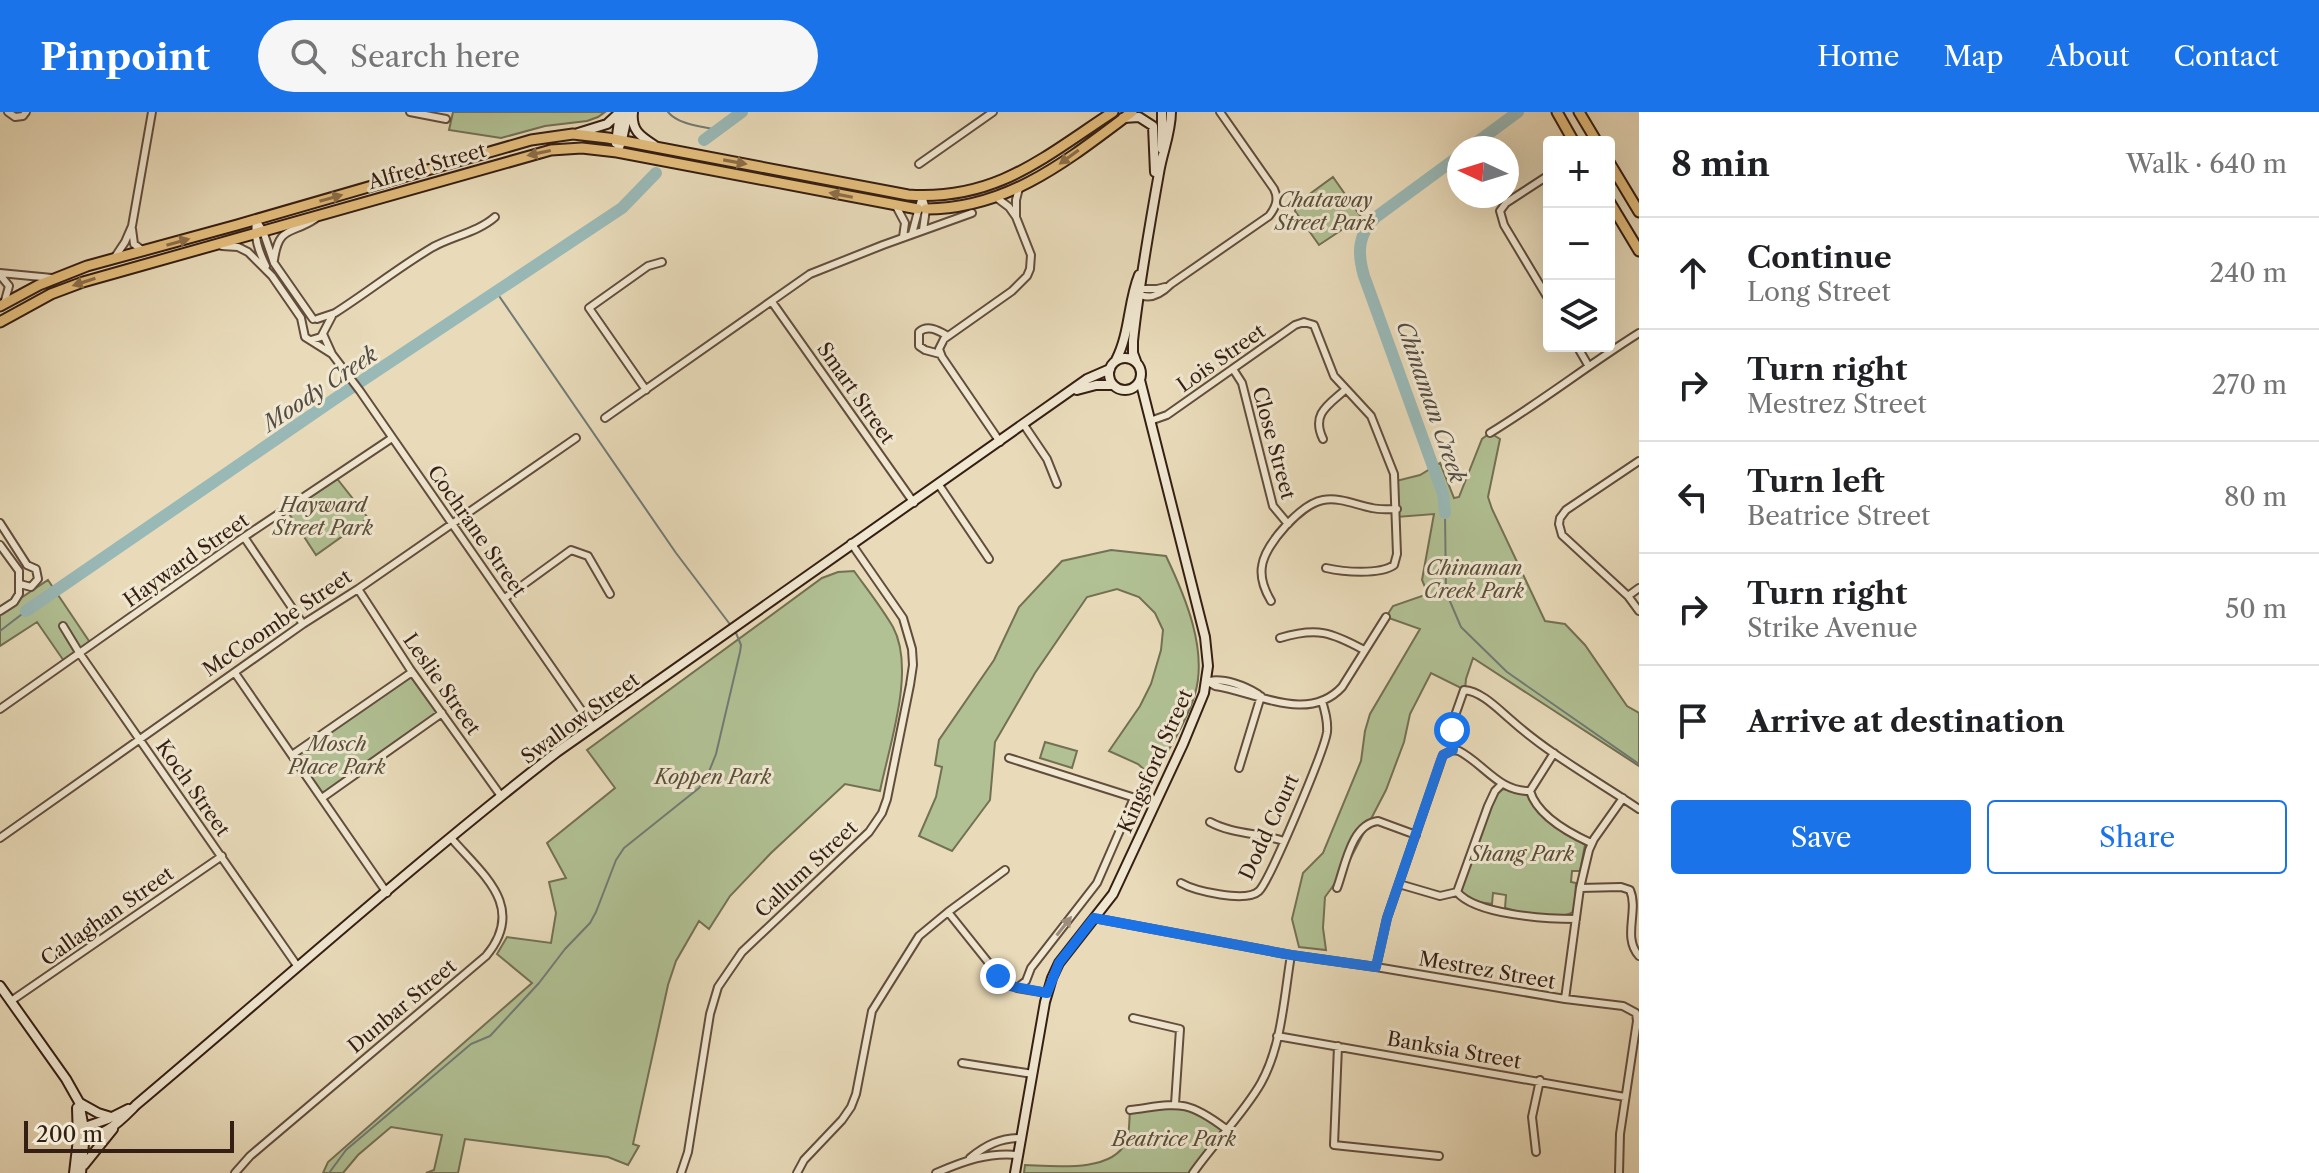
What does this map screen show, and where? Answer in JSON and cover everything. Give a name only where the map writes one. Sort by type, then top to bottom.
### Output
[{"type":"main road","points":[[922,196],[964,192],[1018,174],[1113,112]]},
{"type":"main road","points":[[1557,112],[1567,136]]},
{"type":"main road","points":[[1579,112],[1593,136]]},
{"type":"main road","points":[[922,209],[955,208],[997,198],[1019,188],[1056,167],[1128,115]]},
{"type":"main road","name":"Alfred Street","points":[[2,305],[53,278],[143,251],[531,140],[573,134],[922,196]]},
{"type":"main road","name":"Alfred Street","points":[[0,322],[66,288],[533,154],[568,148],[617,152],[922,209]]},
{"type":"main road","points":[[1615,172],[1639,212]]},
{"type":"main road","points":[[1613,208],[1639,251]]},
{"type":"street","points":[[8,112],[19,117],[26,112]]},
{"type":"street","points":[[113,260],[132,226],[152,112]]},
{"type":"street","points":[[410,112],[446,119]]},
{"type":"street","points":[[573,134],[600,127],[615,119],[620,112]]},
{"type":"street","points":[[617,152],[620,112]]},
{"type":"street","points":[[619,140],[630,112]]},
{"type":"street","points":[[630,112],[635,130],[659,148]]},
{"type":"street","points":[[919,164],[993,112]]},
{"type":"street","points":[[1162,112],[1162,153]]},
{"type":"street","points":[[1138,291],[1133,353],[1141,370],[1140,380],[1134,388],[1123,390],[1113,385],[1110,369],[1125,336],[1138,291],[1162,153],[1173,112]]},
{"type":"street","points":[[1138,291],[1171,284],[1269,216],[1277,203],[1274,189],[1220,112]]},
{"type":"street","points":[[1128,115],[1139,117],[1153,126],[1156,192]]},
{"type":"street","points":[[1543,179],[1506,203],[1500,211],[1504,225],[1543,290]]},
{"type":"street","points":[[1016,217],[1019,188]]},
{"type":"street","points":[[922,196],[923,230]]},
{"type":"street","points":[[940,354],[941,344],[948,336],[1012,291],[1030,269],[1031,255],[1016,217],[997,198]]},
{"type":"street","points":[[896,206],[905,223],[903,237]]},
{"type":"street","points":[[912,234],[922,209]]},
{"type":"street","points":[[605,418],[822,268],[972,213]]},
{"type":"street","points":[[274,263],[281,236],[322,215]]},
{"type":"street","points":[[303,327],[306,321],[335,313],[431,248],[495,217]]},
{"type":"street","points":[[256,220],[260,255],[301,318],[303,334],[311,340],[318,339],[335,313]]},
{"type":"street","points":[[132,226],[134,244],[143,251]]},
{"type":"street","points":[[259,232],[274,263],[315,319],[322,324],[324,332]]},
{"type":"street","points":[[213,245],[242,249],[272,276]]},
{"type":"street","points":[[646,390],[589,308],[648,266],[662,262]]},
{"type":"street","points":[[0,274],[53,278]]},
{"type":"street","points":[[0,274],[9,286],[2,305]]},
{"type":"street","name":"Smart Street","points":[[772,302],[914,503]]},
{"type":"street","name":"Lois Street","points":[[1150,421],[1167,415],[1295,325],[1310,322],[1317,331],[1334,376],[1345,390]]},
{"type":"street","points":[[948,336],[925,328],[919,332],[919,346],[940,354],[1000,442]]},
{"type":"street","name":"Cochrane Street","points":[[324,332],[332,354],[593,727]]},
{"type":"street","points":[[1490,433],[1639,333]]},
{"type":"street","name":"Cochrane Street","points":[[311,340],[332,354]]},
{"type":"street","points":[[1580,352],[1588,365]]},
{"type":"street","points":[[1116,360],[1126,357],[1136,361]]},
{"type":"street","name":"Swallow Street","points":[[82,1130],[116,1120],[136,1105],[501,796],[593,727],[1087,379],[1110,369]]},
{"type":"street","name":"Close Street","points":[[1233,369],[1242,383],[1273,506],[1288,524]]},
{"type":"street","name":"Kingsford Street","points":[[1015,1173],[1047,993],[1059,963],[1113,894],[1200,706],[1206,681],[1205,637],[1140,380]]},
{"type":"street","name":"Swallow Street","points":[[1069,393],[1088,386],[1113,385]]},
{"type":"street","name":"Kingsford Street","points":[[1123,390],[1139,399],[1150,421]]},
{"type":"street","points":[[1323,439],[1318,427],[1321,413],[1345,390],[1366,410],[1376,427],[1394,474],[1397,509],[1397,560],[1390,568],[1380,571],[1326,568]]},
{"type":"street","points":[[1024,425],[1047,459],[1057,484]]},
{"type":"street","name":"Hayward Street","points":[[0,709],[244,537],[392,438]]},
{"type":"street","name":"McCoombe Street","points":[[0,838],[303,624],[576,438]]},
{"type":"street","points":[[1639,461],[1566,510],[1559,524],[1566,540],[1628,596],[1639,611]]},
{"type":"street","points":[[939,485],[989,559]]},
{"type":"street","points":[[1271,601],[1265,591],[1261,567],[1266,553],[1297,513],[1325,500],[1397,509]]},
{"type":"street","points":[[0,523],[27,565],[36,569],[38,579],[31,587],[20,584]]},
{"type":"street","points":[[244,537],[303,624]]},
{"type":"street","name":"Callum Street","points":[[681,1173],[688,1152],[710,1014],[718,987],[742,952],[869,832],[887,799],[910,685],[912,649],[903,618],[851,543]]},
{"type":"street","points":[[0,545],[19,571]]},
{"type":"street","points":[[505,598],[571,550],[588,556],[610,594]]},
{"type":"street","points":[[0,611],[14,602],[19,594],[17,577],[27,565]]},
{"type":"street","points":[[1628,596],[1639,588]]},
{"type":"street","name":"Leslie Street","points":[[358,589],[412,672],[501,796]]},
{"type":"street","points":[[1206,681],[1217,679],[1250,689],[1261,696],[1298,705],[1322,701],[1342,687],[1386,617]]},
{"type":"street","name":"Koch Street","points":[[63,626],[298,967]]},
{"type":"street","points":[[1280,638],[1322,632],[1338,636],[1364,650]]},
{"type":"street","points":[[292,755],[412,672]]},
{"type":"street","points":[[235,673],[387,893]]},
{"type":"street","points":[[1453,750],[1452,724],[1464,690],[1467,690],[1498,708],[1554,753],[1639,809]]},
{"type":"street","points":[[1239,768],[1261,696]]},
{"type":"street","name":"Dodd Court","points":[[1181,883],[1193,889],[1249,896],[1262,887],[1326,738],[1322,701]]},
{"type":"street","points":[[322,798],[442,713]]},
{"type":"street","points":[[1376,967],[1384,928],[1443,755],[1453,750],[1464,754],[1502,784],[1514,790],[1530,791]]},
{"type":"street","points":[[1530,791],[1554,753]]},
{"type":"street","points":[[1009,758],[1154,804]]},
{"type":"street","points":[[1457,892],[1488,806],[1502,784]]},
{"type":"street","points":[[1530,791],[1536,803],[1550,817],[1591,843]]},
{"type":"street","name":"Kingsford Street","points":[[1017,988],[1026,981],[1031,968],[1097,883],[1134,798]]},
{"type":"street","points":[[1565,999],[1580,888],[1591,843],[1623,798]]},
{"type":"street","points":[[1337,888],[1362,826],[1378,821],[1416,835]]},
{"type":"street","points":[[1210,822],[1284,841]]},
{"type":"street","name":"Dunbar Street","points":[[235,1173],[250,1156],[493,948],[503,917],[500,898],[451,838]]},
{"type":"street","name":"Callaghan Street","points":[[11,1001],[222,856]]},
{"type":"street","points":[[797,1173],[804,1160],[851,1107],[869,1020],[919,936],[1005,870]]},
{"type":"street","points":[[1399,884],[1440,896],[1457,892]]},
{"type":"street","points":[[1580,888],[1621,887],[1630,890],[1634,898],[1632,944],[1639,956]]},
{"type":"street","points":[[1457,892],[1470,902],[1508,912],[1544,919],[1576,919]]},
{"type":"street","points":[[948,912],[998,976],[1010,986],[1047,993]]},
{"type":"street","name":"Mestrez Street","points":[[1094,918],[1291,955],[1623,1006],[1636,1013],[1625,1097]]},
{"type":"street","points":[[1193,1173],[1261,1083],[1275,1051],[1291,955]]},
{"type":"street","points":[[0,986],[79,1102],[82,1130],[79,1171]]},
{"type":"street","points":[[1133,1018],[1180,1029],[1175,1104]]},
{"type":"street","name":"Banksia Street","points":[[1277,1036],[1625,1097]]},
{"type":"street","points":[[1338,1046],[1334,1145],[1439,1156]]},
{"type":"street","points":[[962,1063],[1033,1074]]},
{"type":"street","points":[[1536,1152],[1532,1117],[1540,1080]]},
{"type":"street","points":[[73,1091],[82,1130]]},
{"type":"street","points":[[1619,1173],[1625,1097]]},
{"type":"street","points":[[79,1102],[116,1120],[79,1171]]},
{"type":"street","points":[[1130,1110],[1175,1104],[1199,1110],[1226,1129]]},
{"type":"street","points":[[967,1160],[1001,1139],[1021,1138]]},
{"type":"street","points":[[936,1173],[967,1160],[1001,1154],[1018,1155]]},
{"type":"green space","points":[[453,112],[605,112],[587,121],[545,126],[501,138],[449,130]]},
{"type":"green space","name":"Chataway Street Park","points":[[1333,177],[1361,217],[1319,245],[1295,211],[1296,204]]},
{"type":"green space","name":"Chinaman Creek Park","points":[[1490,433],[1500,439],[1488,497],[1492,509],[1545,621],[1565,624],[1585,645],[1627,706],[1639,713],[1639,766],[1473,658],[1465,690],[1431,673],[1410,714],[1404,742],[1386,790],[1344,871],[1325,897],[1323,928],[1326,950],[1299,947],[1292,919],[1303,873],[1323,853],[1361,761],[1370,714],[1420,629],[1386,617],[1393,606],[1428,594],[1422,580],[1434,514],[1397,517],[1396,481],[1420,475],[1440,463],[1454,498],[1459,497],[1482,439]]},
{"type":"green space","name":"Hayward Street Park","points":[[335,476],[368,518],[316,555],[286,509]]},
{"type":"green space","points":[[1111,550],[1166,556],[1187,606],[1197,642],[1199,660],[1195,694],[1154,778],[1138,764],[1109,751],[1151,684],[1163,630],[1155,613],[1139,597],[1117,589],[1087,597],[1035,673],[995,742],[990,800],[952,851],[919,836],[936,797],[942,767],[935,765],[939,740],[994,660],[1019,607],[1062,561]]},
{"type":"green space","name":"Koppen Park","points":[[854,571],[893,627],[902,664],[898,708],[880,791],[845,784],[730,896],[709,929],[699,921],[676,961],[668,985],[633,1144],[639,1146],[628,1165],[608,1157],[465,1139],[458,1173],[426,1173],[434,1170],[442,1135],[391,1127],[358,1155],[343,1173],[323,1173],[328,1162],[532,983],[497,954],[507,937],[551,943],[556,913],[549,882],[566,878],[547,843],[615,788],[587,750],[822,578],[838,572]]},
{"type":"green space","points":[[48,580],[93,647],[66,664],[37,622],[0,646],[0,612]]},
{"type":"green space","name":"Mosch Place Park","points":[[412,672],[442,713],[322,798],[292,755]]},
{"type":"green space","points":[[1045,742],[1077,751],[1072,768],[1040,758]]},
{"type":"green space","name":"Shang Park","points":[[1503,789],[1527,795],[1544,814],[1585,845],[1580,871],[1572,871],[1571,882],[1576,883],[1575,911],[1549,917],[1531,915],[1505,908],[1506,895],[1493,893],[1492,904],[1470,899],[1460,890],[1483,820]]},
{"type":"green space","name":"Beatrice Park","points":[[1175,1104],[1228,1127],[1192,1173],[1024,1173],[1025,1165],[1081,1166],[1108,1159],[1119,1152],[1126,1142],[1130,1110]]},
{"type":"waterway","points":[[668,112],[684,122],[717,130]]},
{"type":"waterway","name":"Moody Creek","points":[[704,140],[742,112]]},
{"type":"waterway","name":"Chinaman Creek","points":[[1485,136],[1518,112]]},
{"type":"waterway","name":"Chinaman Creek","points":[[1445,513],[1443,494],[1364,276],[1360,251],[1362,237],[1376,217],[1447,165]]},
{"type":"waterway","name":"Moody Creek","points":[[26,611],[339,396],[622,208],[656,173]]},
{"type":"waterway","points":[[497,293],[676,553],[732,627]]},
{"type":"waterway","name":"Chinaman Creek","points":[[1445,513],[1446,592],[1461,627],[1507,672],[1639,764]]},
{"type":"waterway","name":"Moody Creek","points":[[0,631],[26,611]]},
{"type":"waterway","points":[[329,1173],[346,1150],[471,1044],[490,1036],[590,923],[624,848],[699,788],[716,754],[740,652],[741,645],[736,633]]},
{"type":"route","points":[[998,976],[1010,986],[1047,993],[1059,963],[1094,918],[1291,955],[1376,967],[1387,918],[1441,760],[1443,755],[1453,750],[1452,730]]}]
